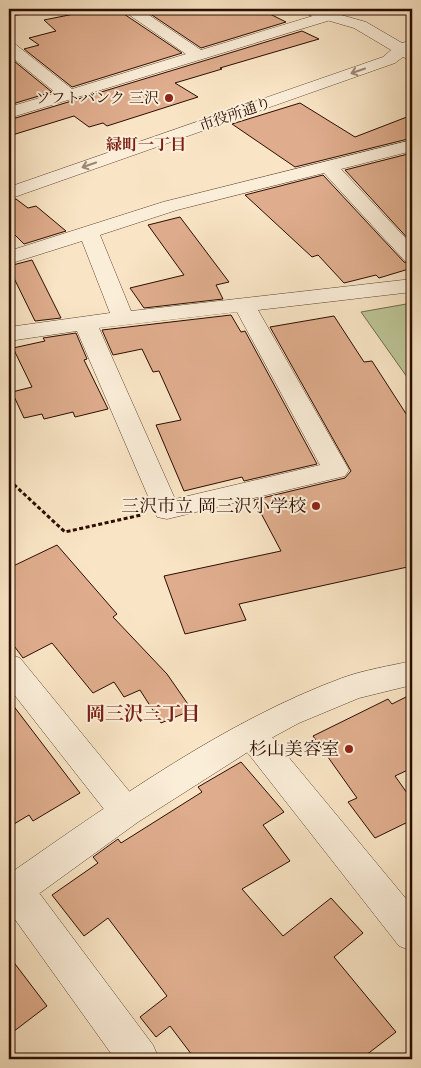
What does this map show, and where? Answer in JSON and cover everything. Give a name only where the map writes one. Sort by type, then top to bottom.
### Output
[{"type":"street","points":[[9,11],[36,9]]},
{"type":"street","points":[[130,9],[198,55]]},
{"type":"street","points":[[304,9],[360,26],[409,50]]},
{"type":"street","points":[[9,113],[329,16]]},
{"type":"street","points":[[9,47],[68,95]]},
{"type":"street","name":"市役所通り","points":[[9,178],[375,51],[409,50]]},
{"type":"street","name":"市役所通り","points":[[9,193],[390,60],[409,50]]},
{"type":"street","points":[[9,258],[170,206],[412,145]]},
{"type":"street","points":[[328,166],[412,257]]},
{"type":"street","points":[[88,231],[123,318]]},
{"type":"street","points":[[9,334],[123,318],[412,286]]},
{"type":"street","points":[[85,323],[167,510],[336,470],[244,305]]},
{"type":"street","points":[[139,1059],[12,892],[126,812],[251,734],[288,714],[353,687],[412,673]]},
{"type":"street","points":[[15,685],[126,812]]},
{"type":"street","points":[[251,734],[412,934]]},
{"type":"path","points":[[9,480],[65,532],[167,510]]},
{"type":"green space","points":[[412,303],[412,384],[361,312]]},
{"type":"building","points":[[99,9],[121,9],[124,14],[182,53],[72,87],[24,49],[39,45],[29,38],[56,31],[44,20]]},
{"type":"building","points":[[143,9],[260,9],[286,22],[201,48]]},
{"type":"building","points":[[302,31],[319,39],[175,83],[198,97],[107,126],[103,123],[89,127],[74,116],[9,136],[9,120]]},
{"type":"building","points":[[9,57],[52,92],[9,105]]},
{"type":"building","points":[[300,103],[355,137],[412,115],[412,138],[295,167],[232,124]]},
{"type":"building","points":[[412,153],[412,243],[345,170]]},
{"type":"building","points":[[323,175],[404,262],[412,265],[412,268],[379,278],[376,275],[344,283],[318,255],[312,257],[245,195]]},
{"type":"building","points":[[16,199],[28,208],[36,206],[66,231],[24,244],[9,229],[9,201]]},
{"type":"building","points":[[180,217],[229,282],[216,285],[223,299],[144,308],[130,288],[184,275],[148,225]]},
{"type":"building","points":[[32,260],[61,318],[35,321],[9,268],[9,266]]},
{"type":"building","points":[[231,315],[241,332],[245,331],[317,464],[244,481],[242,477],[184,491],[156,425],[181,420],[159,371],[153,372],[142,349],[113,355],[102,330]]},
{"type":"building","points":[[334,316],[364,362],[372,361],[412,423],[412,566],[239,604],[246,620],[185,634],[164,576],[281,551],[254,500],[345,478],[351,471],[270,327]]},
{"type":"building","points":[[76,333],[87,359],[84,360],[108,409],[75,417],[73,412],[44,419],[42,414],[24,418],[12,392],[32,387],[13,348],[45,341],[43,338]]},
{"type":"building","points":[[57,545],[117,614],[113,617],[167,674],[192,710],[161,723],[140,690],[124,697],[114,682],[93,693],[52,643],[23,658],[9,639],[9,568]]},
{"type":"building","points":[[412,694],[412,768],[395,776],[412,800],[412,820],[375,838],[348,802],[357,798],[313,736],[388,699],[392,704]]},
{"type":"building","points":[[9,700],[80,793],[33,821],[29,815],[9,827]]},
{"type":"building","points":[[241,762],[284,812],[263,825],[290,861],[242,889],[283,936],[331,898],[363,933],[334,957],[396,1032],[361,1059],[195,1059],[170,1026],[156,1037],[140,1017],[167,996],[108,918],[84,936],[52,895],[98,863],[93,857],[118,839],[121,843],[202,792],[198,787]]},
{"type":"building","points":[[9,956],[47,1006],[9,1035]]},
{"type":"place","name":"ソフトバンク 三沢","points":[[169,98]]},
{"type":"place","name":"三沢市立 岡三沢小学校","points":[[316,506]]},
{"type":"place","name":"杉山美容室","points":[[349,749]]},
{"type":"district","name":"緑町一丁目","points":[[146,144]]},
{"type":"district","name":"岡三沢三丁目","points":[[143,713]]}]
